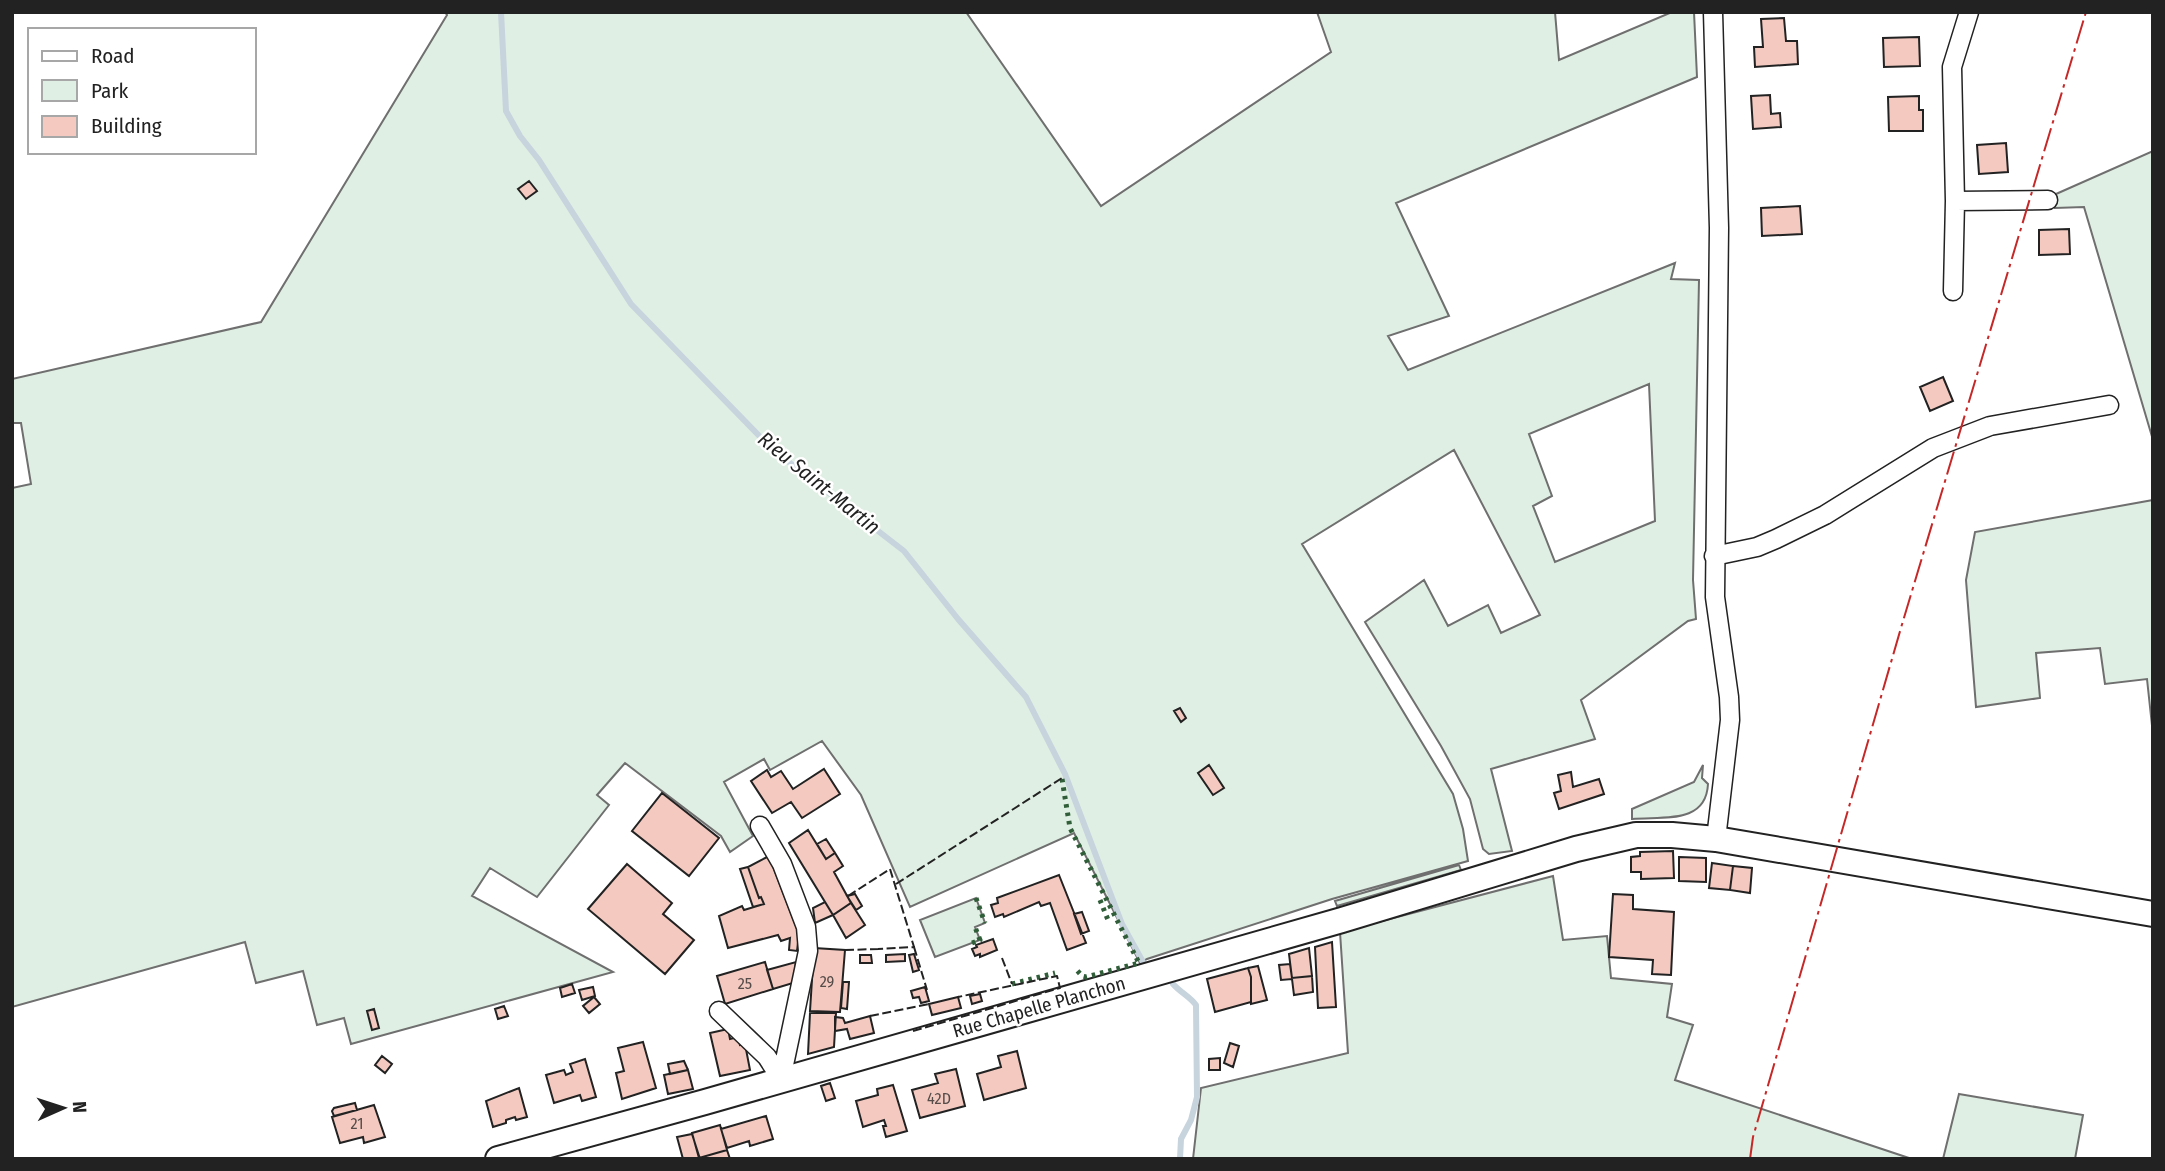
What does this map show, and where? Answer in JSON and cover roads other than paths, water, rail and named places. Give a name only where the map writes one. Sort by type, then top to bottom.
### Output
[{"type":"street","points":[[1713,12],[1719,228],[1715,597],[1730,720],[1716,839]]},
{"type":"street","points":[[1953,291],[1955,201],[1952,68],[1969,12]]},
{"type":"street","points":[[1955,201],[2048,200]]},
{"type":"street","points":[[1714,555],[1757,547],[1776,539],[1825,515],[1933,448],[1990,426],[2109,405]]},
{"type":"street","points":[[760,826],[782,864],[806,928],[807,939],[808,951],[782,1079]]},
{"type":"street","name":"Rue Chapelle Planchon","points":[[498,1159],[1296,933],[1523,864],[1636,835],[1716,839],[2153,914]]},
{"type":"street","points":[[719,1011],[767,1056],[782,1079]]},
{"type":"waterway","name":"Rieu Saint-Martin","points":[[501,12],[506,111],[631,304],[772,449],[904,551],[958,619],[1026,697],[1065,774],[1122,924],[1143,962]]},
{"type":"waterway","name":"Rieu Saint-Martin","points":[[1173,984],[1196,1005],[1197,1097],[1191,1120],[1181,1139],[1180,1159]]}]
